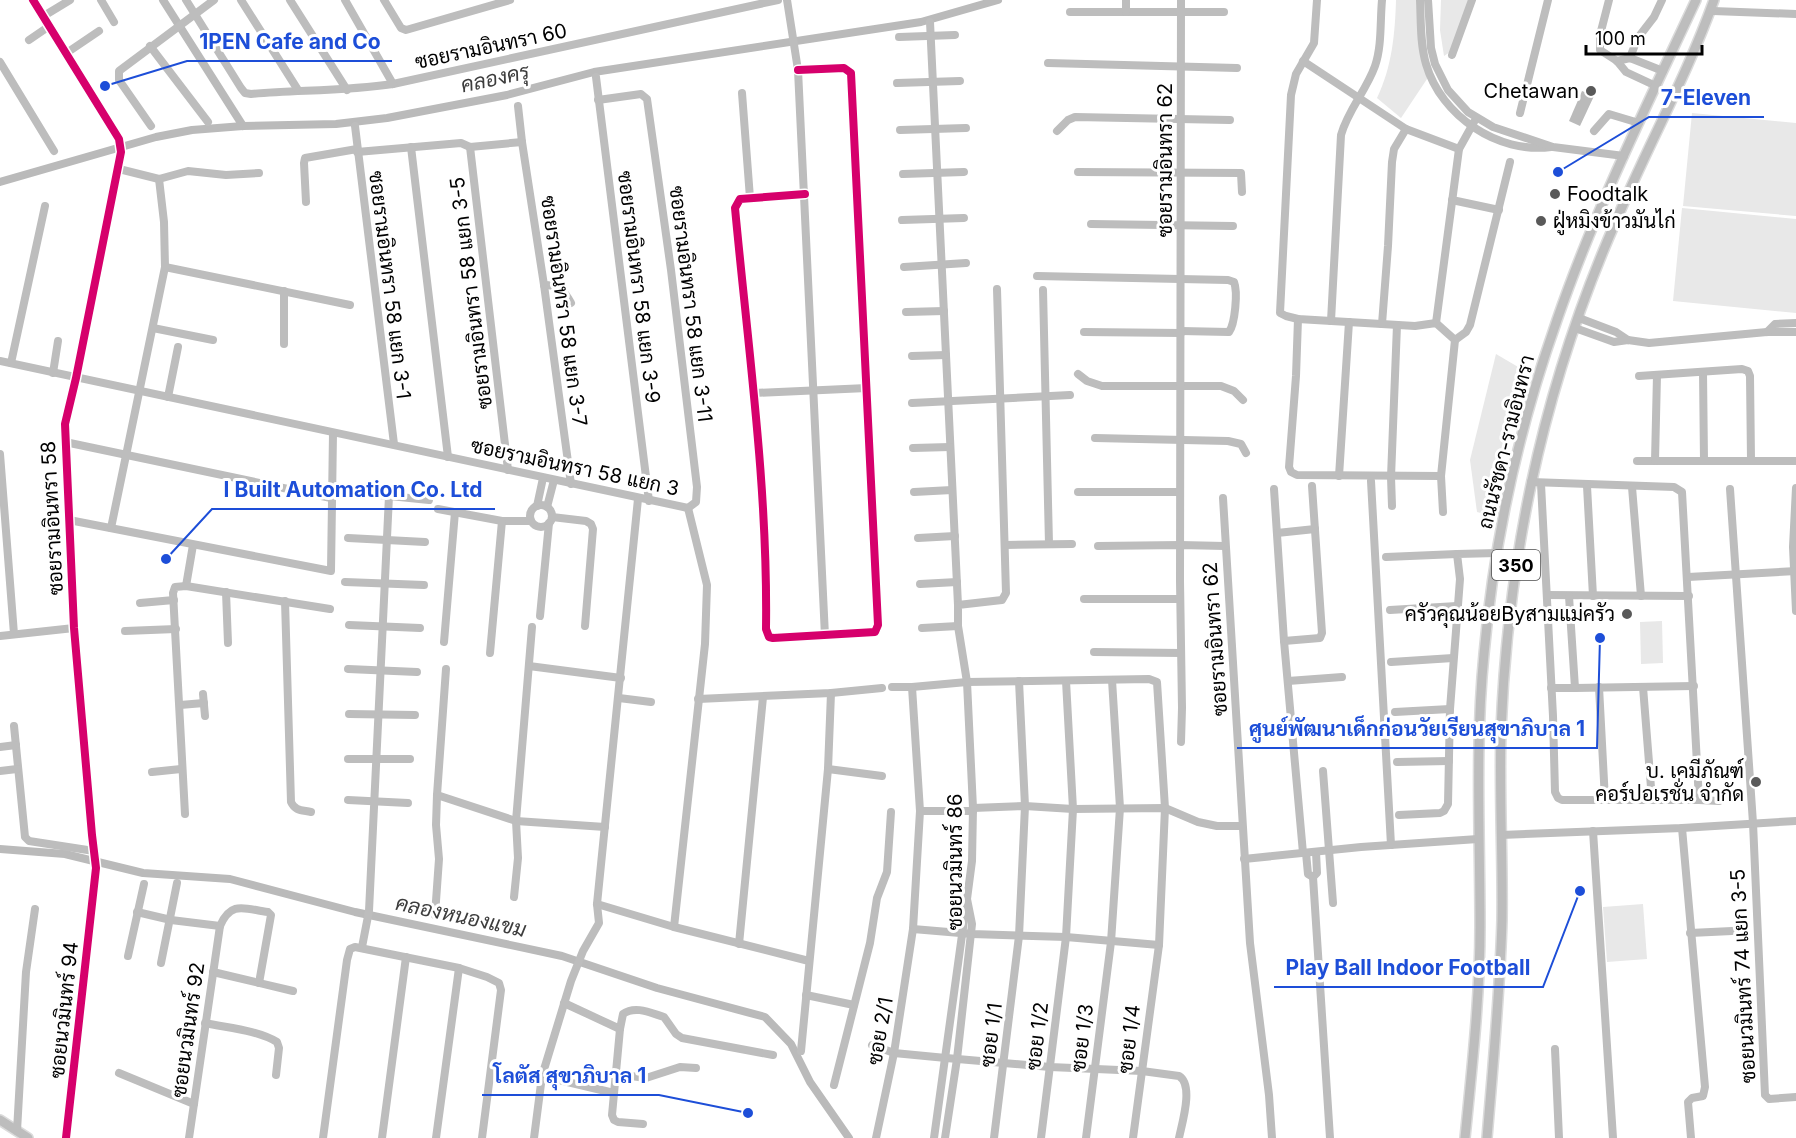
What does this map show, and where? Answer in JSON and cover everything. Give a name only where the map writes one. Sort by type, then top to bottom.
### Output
[{"type":"main road","points":[[1685,24],[1691,0]]},
{"type":"main road","name":"ถนนรัชดา-รามอินทรา","points":[[1465,1138],[1479,966],[1480,707],[1484,653],[1497,553],[1518,452],[1549,344],[1584,247],[1696,0]]},
{"type":"main road","name":"ถนนรัชดา-รามอินทรา","points":[[1487,1138],[1501,949],[1501,733],[1506,651],[1517,562],[1551,408],[1575,328],[1619,214],[1705,25],[1714,0]]},
{"type":"main road","points":[[1705,25],[1719,0]]},
{"type":"main road","points":[[0,1120],[28,1138]]},
{"type":"street","points":[[33,0],[65,54],[99,31]]},
{"type":"street","points":[[42,17],[70,0]]},
{"type":"street","points":[[101,0],[114,22]]},
{"type":"street","name":"ซอยรามอินทรา 60","points":[[186,0],[245,93],[346,90],[393,84],[778,0]]},
{"type":"street","points":[[151,126],[118,77],[120,68],[214,0]]},
{"type":"street","points":[[241,0],[298,90]]},
{"type":"street","points":[[290,0],[346,90]]},
{"type":"street","points":[[345,0],[393,84]]},
{"type":"street","points":[[384,0],[401,28],[406,30],[510,0]]},
{"type":"street","points":[[787,0],[798,70],[825,636]]},
{"type":"street","points":[[1126,0],[1126,12]]},
{"type":"street","name":"ซอยรามอินทรา 62","points":[[1181,0],[1180,545],[1226,546],[1250,943],[1269,1095],[1272,1138]]},
{"type":"street","points":[[1317,0],[1314,43],[1296,74],[1291,95],[1280,308],[1283,315],[1298,319],[1415,326],[1436,323],[1455,340]]},
{"type":"street","points":[[1331,321],[1341,135],[1346,119],[1376,64],[1382,0]]},
{"type":"street","points":[[1420,0],[1423,52],[1433,82],[1451,109],[1474,122],[1493,137],[1509,143],[1624,156]]},
{"type":"street","points":[[1428,0],[1431,48],[1435,64],[1448,90],[1474,122]]},
{"type":"street","points":[[1452,55],[1472,0]]},
{"type":"street","points":[[1520,113],[1546,0]]},
{"type":"street","points":[[1609,0],[1598,43],[1600,50],[1617,61],[1626,72],[1656,86]]},
{"type":"street","points":[[1630,58],[1637,39],[1654,17],[1662,0]]},
{"type":"street","points":[[1713,11],[1796,14]]},
{"type":"street","points":[[1070,12],[1224,12]]},
{"type":"street","name":"ซอยนวมินทร์ 86","points":[[930,22],[958,626],[968,682],[973,809],[972,861],[967,899],[972,921],[967,934],[934,1138]]},
{"type":"street","points":[[29,40],[48,27]]},
{"type":"street","points":[[899,37],[955,35]]},
{"type":"street","points":[[150,46],[208,122]]},
{"type":"street","name":"ซอยรามอินทรา 58","points":[[65,54],[119,139],[121,152],[65,424],[64,442],[74,628],[96,868],[94,886]]},
{"type":"street","points":[[1617,61],[1630,58],[1663,71]]},
{"type":"street","points":[[0,62],[54,151]]},
{"type":"street","points":[[1303,62],[1406,129],[1459,149]]},
{"type":"street","points":[[1048,63],[1237,68]]},
{"type":"street","points":[[798,70],[844,69],[850,70],[851,73],[878,625],[874,632],[773,638],[767,634],[765,531],[754,393],[735,208],[740,200],[804,194]]},
{"type":"street","name":"ซอยรามอินทรา 58 แยก 3-9","points":[[596,77],[649,501]]},
{"type":"street","points":[[897,83],[960,81]]},
{"type":"street","points":[[742,93],[750,198]]},
{"type":"street","name":"ซอยรามอินทรา 58 แยก 3-11","points":[[598,100],[641,94],[647,99],[671,270],[697,487],[696,502],[688,508]]},
{"type":"street","name":"ซอยรามอินทรา 58 แยก 3-7","points":[[518,106],[571,484]]},
{"type":"street","points":[[1594,131],[1609,114],[1639,123]]},
{"type":"street","points":[[1057,131],[1068,120],[1075,117],[1230,120]]},
{"type":"street","points":[[1436,323],[1459,149],[1474,122]]},
{"type":"street","points":[[306,202],[305,158],[357,150],[355,126]]},
{"type":"street","points":[[900,130],[966,128]]},
{"type":"street","points":[[1382,324],[1392,162],[1394,149],[1406,129]]},
{"type":"street","name":"ซอยรามอินทรา 58 แยก 3-1","points":[[394,444],[357,150],[461,143],[470,147],[522,142]]},
{"type":"street","points":[[411,147],[448,457]]},
{"type":"street","name":"ซอยรามอินทรา 58 แยก 3-5","points":[[470,147],[508,470]]},
{"type":"street","points":[[1443,512],[1441,476],[1455,340],[1466,332],[1470,325],[1509,162]]},
{"type":"street","points":[[119,169],[159,179],[188,171],[226,175],[259,173]]},
{"type":"street","points":[[903,174],[964,172]]},
{"type":"street","points":[[1078,172],[1241,173],[1242,192]]},
{"type":"street","points":[[111,528],[165,267],[164,222],[159,179]]},
{"type":"street","points":[[1452,200],[1499,210]]},
{"type":"street","points":[[11,363],[45,206]]},
{"type":"street","points":[[902,220],[964,218]]},
{"type":"street","points":[[1091,224],[1233,226]]},
{"type":"street","points":[[904,267],[966,263]]},
{"type":"street","points":[[165,267],[350,304]]},
{"type":"street","points":[[1037,276],[1228,280],[1236,286],[1232,328],[1229,332],[1084,332]]},
{"type":"street","points":[[544,285],[561,288],[571,303]]},
{"type":"street","points":[[958,605],[1002,600],[1007,590],[997,289]]},
{"type":"street","points":[[1043,290],[1049,544]]},
{"type":"street","points":[[284,291],[282,317],[284,344]]},
{"type":"street","points":[[906,312],[944,311]]},
{"type":"street","points":[[1579,318],[1616,332],[1628,340]]},
{"type":"street","points":[[1298,319],[1290,470],[1297,475],[1441,476]]},
{"type":"street","points":[[1340,476],[1349,322]]},
{"type":"street","points":[[1767,332],[1775,324],[1796,323]]},
{"type":"street","points":[[1392,506],[1390,477],[1397,325]]},
{"type":"street","points":[[153,328],[213,340]]},
{"type":"street","points":[[1575,328],[1614,342],[1628,340],[1649,343],[1767,332],[1796,332]]},
{"type":"street","points":[[53,373],[58,340]]},
{"type":"street","points":[[168,397],[178,347]]},
{"type":"street","points":[[912,356],[946,355]]},
{"type":"street","name":"ซอยรามอินทรา 58 แยก 3","points":[[0,361],[688,508],[707,585],[705,644],[674,927]]},
{"type":"street","points":[[1639,376],[1742,369],[1748,371],[1750,376],[1751,460]]},
{"type":"street","points":[[1703,372],[1704,460]]},
{"type":"street","points":[[1078,374],[1087,381],[1102,386],[1181,385],[1229,388],[1243,400]]},
{"type":"street","points":[[1655,461],[1657,375]]},
{"type":"street","points":[[754,393],[867,388]]},
{"type":"street","points":[[912,403],[1070,395]]},
{"type":"street","points":[[69,520],[331,571],[333,433]]},
{"type":"street","points":[[1095,438],[1228,441],[1240,444],[1246,453]]},
{"type":"street","points":[[64,442],[331,498]]},
{"type":"street","points":[[913,448],[950,447]]},
{"type":"street","points":[[0,454],[14,634]]},
{"type":"street","points":[[1637,461],[1796,460]]},
{"type":"street","points":[[537,506],[543,478]]},
{"type":"street","points":[[540,616],[551,520],[547,507],[554,480]]},
{"type":"street","points":[[1371,481],[1391,845]]},
{"type":"street","points":[[1699,800],[1682,492],[1677,488],[1536,483],[1547,595],[1555,792],[1558,798],[1562,800],[1719,801]]},
{"type":"street","points":[[1284,641],[1320,638],[1322,633],[1312,486]]},
{"type":"street","points":[[1587,486],[1593,596]]},
{"type":"street","points":[[1632,487],[1641,596]]},
{"type":"street","points":[[1796,488],[1796,611]]},
{"type":"street","points":[[1274,489],[1284,641],[1303,853],[1308,874],[1313,877]]},
{"type":"street","points":[[1730,489],[1753,823]]},
{"type":"street","points":[[914,492],[952,490]]},
{"type":"street","points":[[350,492],[429,500]]},
{"type":"street","points":[[1078,492],[1180,492]]},
{"type":"street","points":[[362,947],[368,916],[390,496]]},
{"type":"street","points":[[1223,498],[1226,546]]},
{"type":"street","points":[[534,1138],[542,1076],[578,963],[599,923],[597,904],[638,499]]},
{"type":"street","points":[[531,521],[531,510],[537,506],[547,507]]},
{"type":"street","points":[[438,509],[502,521],[531,521],[540,527],[551,520],[586,521],[591,524],[593,529],[585,626]]},
{"type":"street","points":[[444,642],[455,512]]},
{"type":"street","points":[[490,653],[502,521]]},
{"type":"street","points":[[1277,532],[1315,529]]},
{"type":"street","points":[[918,538],[955,536]]},
{"type":"street","points":[[348,538],[425,542]]},
{"type":"street","points":[[1005,545],[1072,544]]},
{"type":"street","points":[[186,586],[193,545]]},
{"type":"street","points":[[1098,546],[1180,545],[1181,742]]},
{"type":"street","points":[[1386,557],[1497,553]]},
{"type":"street","points":[[1399,815],[1444,811],[1448,804],[1450,709],[1460,579],[1457,554]]},
{"type":"street","points":[[1688,577],[1795,571]]},
{"type":"street","points":[[345,582],[424,585]]},
{"type":"street","points":[[920,584],[957,582]]},
{"type":"street","points":[[184,814],[175,587],[186,586],[330,609]]},
{"type":"street","points":[[226,592],[228,643]]},
{"type":"street","points":[[1547,595],[1689,596]]},
{"type":"street","points":[[1569,596],[1575,688]]},
{"type":"street","points":[[1084,599],[1180,599]]},
{"type":"street","points":[[140,603],[174,600]]},
{"type":"street","points":[[285,602],[291,802],[298,810],[311,812]]},
{"type":"street","points":[[1390,610],[1457,606]]},
{"type":"street","points":[[350,625],[420,628]]},
{"type":"street","points":[[922,628],[958,626]]},
{"type":"street","points":[[514,897],[518,858],[516,821],[532,627]]},
{"type":"street","points":[[0,636],[74,628]]},
{"type":"street","points":[[124,631],[176,629]]},
{"type":"street","points":[[1094,652],[1181,653]]},
{"type":"street","points":[[1391,662],[1453,658]]},
{"type":"street","points":[[529,666],[621,678]]},
{"type":"street","points":[[348,669],[417,672]]},
{"type":"street","points":[[435,915],[439,859],[436,825],[437,795],[446,669]]},
{"type":"street","points":[[1288,681],[1342,677]]},
{"type":"street","name":"ซอย 1/4","points":[[1112,680],[1152,679],[1157,682],[1165,808],[1159,945],[1132,1138]]},
{"type":"street","points":[[892,687],[968,682],[1112,680]]},
{"type":"street","name":"ซอย 1/3","points":[[1086,1138],[1111,942],[1120,808],[1112,680]]},
{"type":"street","name":"ซอย 1/1","points":[[994,1138],[1019,936],[1025,806],[1019,681]]},
{"type":"street","name":"ซอย 1/2","points":[[1041,1138],[1066,937],[1073,808],[1066,681]]},
{"type":"street","points":[[1551,688],[1694,686]]},
{"type":"street","name":"ซอย 2/1","points":[[876,1138],[894,1053],[913,929],[920,810],[912,687]]},
{"type":"street","points":[[1599,687],[1605,800]]},
{"type":"street","points":[[1644,687],[1652,800]]},
{"type":"street","points":[[698,699],[831,693],[882,688]]},
{"type":"street","points":[[801,1051],[828,770],[831,693]]},
{"type":"street","points":[[203,694],[206,716]]},
{"type":"street","points":[[739,944],[763,697]]},
{"type":"street","points":[[619,698],[651,702]]},
{"type":"street","points":[[180,705],[204,703]]},
{"type":"street","points":[[1395,712],[1450,709]]},
{"type":"street","points":[[349,714],[414,715]]},
{"type":"street","points":[[14,726],[25,837],[29,841],[94,852]]},
{"type":"street","points":[[0,747],[16,745]]},
{"type":"street","points":[[348,759],[410,759]]},
{"type":"street","points":[[1397,762],[1449,761]]},
{"type":"street","points":[[152,772],[181,769]]},
{"type":"street","points":[[0,771],[17,770]]},
{"type":"street","points":[[828,770],[882,776]]},
{"type":"street","points":[[1323,771],[1333,903]]},
{"type":"street","points":[[437,795],[516,821],[605,826]]},
{"type":"street","points":[[348,800],[408,803]]},
{"type":"street","points":[[920,810],[1025,806],[1165,808],[1198,822],[1217,826],[1242,826]]},
{"type":"street","points":[[834,1085],[870,943],[877,898],[887,872],[891,812]]},
{"type":"street","points":[[1501,835],[1682,828],[1796,820]]},
{"type":"street","name":"ซอยนวมินทร์ 74 แยก 3-5","points":[[1753,823],[1765,1095],[1769,1099],[1796,1097]]},
{"type":"street","points":[[1682,828],[1705,1087],[1702,1096],[1692,1098],[1688,1102],[1691,1138]]},
{"type":"street","points":[[1593,831],[1613,1138]]},
{"type":"street","points":[[1244,859],[1478,839]]},
{"type":"street","points":[[1316,852],[1317,873],[1313,877],[1330,1138]]},
{"type":"street","points":[[128,956],[144,884]]},
{"type":"street","name":"ซอยนวมินทร์ 92","points":[[161,963],[177,884]]},
{"type":"street","name":"ซอยนวมินทร์ 94","points":[[66,1138],[94,886]]},
{"type":"street","points":[[597,904],[674,927],[809,960]]},
{"type":"street","name":"ซอยนวมินทร์ 92","points":[[189,1138],[220,926],[229,910],[236,908],[268,912],[271,915],[259,983]]},
{"type":"street","points":[[17,1131],[26,972],[35,909]]},
{"type":"street","points":[[137,912],[171,920],[220,926]]},
{"type":"street","points":[[913,929],[967,934],[1066,937],[1159,945]]},
{"type":"street","points":[[1690,933],[1732,931]]},
{"type":"street","name":"ซอยนวมินทร์ 86","points":[[945,1138],[957,1059],[967,934]]},
{"type":"street","points":[[323,1138],[347,960],[350,949],[355,947],[459,968],[499,983],[501,990],[497,1034],[482,1138]]},
{"type":"street","points":[[382,1138],[406,957]]},
{"type":"street","points":[[436,1138],[459,968]]},
{"type":"street","points":[[213,972],[293,991]]},
{"type":"street","points":[[806,995],[854,1005]]},
{"type":"street","points":[[564,1004],[620,1029]]},
{"type":"street","points":[[643,1124],[614,1120],[612,1115],[620,1029],[623,1014],[629,1010],[636,1009],[664,1017],[676,1035],[682,1038],[773,1054]]},
{"type":"street","points":[[206,1023],[251,1032],[277,1042],[279,1048],[276,1075]]},
{"type":"street","points":[[872,1046],[894,1053],[1005,1063],[1142,1071],[1179,1076],[1183,1079],[1187,1094],[1179,1138]]},
{"type":"street","points":[[1555,1049],[1559,1138]]},
{"type":"street","points":[[616,1074],[646,1078],[680,1066],[696,1068]]},
{"type":"street","points":[[119,1073],[194,1104]]},
{"type":"street","points":[[542,1076],[614,1093]]},
{"type":"shaded area","points":[[1396,0],[1418,0],[1429,76],[1401,118],[1377,98],[1392,50]]},
{"type":"shaded area","points":[[1441,0],[1471,0],[1450,52],[1444,56],[1440,30]]},
{"type":"shaded area","points":[[1582,91],[1594,96],[1580,126],[1569,121]]},
{"type":"shaded area","points":[[1692,113],[1796,123],[1796,216],[1683,206]]},
{"type":"shaded area","points":[[1682,208],[1796,219],[1796,313],[1673,301]]},
{"type":"shaded area","points":[[1496,354],[1525,371],[1488,515],[1477,512],[1470,460]]},
{"type":"shaded area","points":[[1662,621],[1663,663],[1641,664],[1640,622]]},
{"type":"shaded area","points":[[1643,904],[1647,959],[1607,962],[1603,907]]},
{"type":"waterway","points":[[163,0],[243,126]]},
{"type":"waterway","name":"คลองครุ","points":[[0,182],[156,137],[192,130],[243,126],[336,124],[387,118],[507,95],[594,72],[921,22],[998,0]]},
{"type":"waterway","name":"คลองหนองแขม","points":[[0,849],[65,854],[143,873],[230,879],[355,912],[562,956],[657,988],[765,1017],[791,1044],[810,1082],[849,1138]]},
{"type":"cycle path","points":[[33,0],[119,139],[121,152],[65,424],[74,628],[96,868],[66,1138]]},
{"type":"cycle path","points":[[798,70],[844,68],[851,73],[878,625],[875,632],[773,638],[769,637],[766,629],[764,523],[735,208],[740,199],[805,194]]},
{"type":"place","name":"1PEN Cafe and Co","points":[[105,86]]},
{"type":"place","name":"Chetawan","points":[[1591,91]]},
{"type":"place","name":"7-Eleven","points":[[1558,172]]},
{"type":"place","name":"Foodtalk","points":[[1555,194]]},
{"type":"place","name":"ฝู่หมิงข้าวมันไก่","points":[[1541,221]]},
{"type":"place","name":"I Built Automation Co. Ltd","points":[[166,559]]},
{"type":"place","name":"ครัวคุณน้อยByสามแม่ครัว","points":[[1627,614]]},
{"type":"place","name":"ศูนย์พัฒนาเด็กก่อนวัยเรียนสุขาภิบาล 1","points":[[1600,638]]},
{"type":"place","name":"บ. เคมีภัณฑ์ คอร์ปอเรชั่น จำกัด","points":[[1756,782]]},
{"type":"place","name":"Play Ball Indoor Football","points":[[1580,891]]},
{"type":"place","name":"โลตัส สุขาภิบาล 1","points":[[748,1113]]}]
